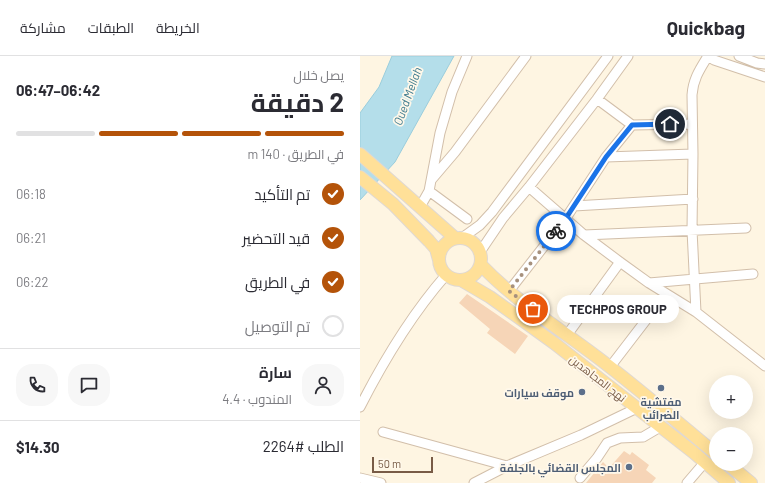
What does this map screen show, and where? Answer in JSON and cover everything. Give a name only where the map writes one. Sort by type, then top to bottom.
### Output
[{"type":"main road","points":[[360,154],[458,238],[473,242],[480,252],[481,264],[474,276],[461,280],[450,278],[446,275],[442,271],[436,249],[393,204],[360,177]]},
{"type":"main road","points":[[439,260],[443,246],[458,238]]},
{"type":"main road","name":"نهج المجاهدين","points":[[481,264],[492,277],[509,291],[610,367],[709,448]]},
{"type":"main road","name":"نهج المجاهدين","points":[[461,280],[520,318],[637,408],[729,483]]},
{"type":"main road","points":[[736,471],[751,483]]},
{"type":"street","points":[[420,207],[429,191],[440,133],[452,92],[467,56]]},
{"type":"street","points":[[431,180],[455,152],[526,56]]},
{"type":"street","points":[[458,238],[480,225],[492,212],[608,56]]},
{"type":"street","points":[[480,252],[503,218],[597,99],[628,56]]},
{"type":"street","points":[[739,56],[757,63],[765,64]]},
{"type":"street","points":[[696,312],[692,230],[693,85],[696,76],[711,58],[765,76]]},
{"type":"street","points":[[597,99],[632,125],[692,124]]},
{"type":"street","points":[[509,291],[566,218],[606,157],[632,125]]},
{"type":"street","points":[[606,157],[693,154]]},
{"type":"street","points":[[529,187],[584,235],[649,283],[696,312],[765,366]]},
{"type":"street","points":[[429,191],[467,219]]},
{"type":"street","points":[[574,206],[693,199]]},
{"type":"street","points":[[584,235],[746,228]]},
{"type":"street","points":[[567,335],[620,262]]},
{"type":"street","points":[[649,283],[753,274]]},
{"type":"street","points":[[360,407],[375,377],[400,335],[429,294],[446,275]]},
{"type":"street","points":[[610,367],[666,294]]},
{"type":"street","points":[[474,483],[507,466],[581,435],[637,408]]},
{"type":"street","points":[[580,478],[608,443],[620,438],[643,437],[660,427]]},
{"type":"street","points":[[383,432],[507,466]]},
{"type":"street","points":[[687,483],[705,462]]},
{"type":"street","points":[[360,478],[381,483]]},
{"type":"water","name":"Oued Mellah","points":[[392,56],[454,56],[395,162],[360,200],[360,113],[379,87]]},
{"type":"building","points":[[467,294],[528,336],[515,354],[487,333],[490,329],[459,303]]},
{"type":"building","name":"المجلس القضائي بالجلفة","points":[[624,451],[630,455],[632,452],[649,465],[646,470],[656,478],[652,483],[586,483],[603,462],[609,468]]},
{"type":"way so far","points":[[533,309],[509,291],[556,231]]},
{"type":"place","name":"TECHPOS GROUP","points":[[533,309]]},
{"type":"place","name":"مفتشية الضرائب","points":[[661,388]]},
{"type":"place","name":"موقف سيارات","points":[[582,392]]},
{"type":"place","name":"المجلس القضائي بالجلفة","points":[[629,467]]},
{"type":"route","points":[[556,231],[606,157],[632,125],[670,124]]}]
